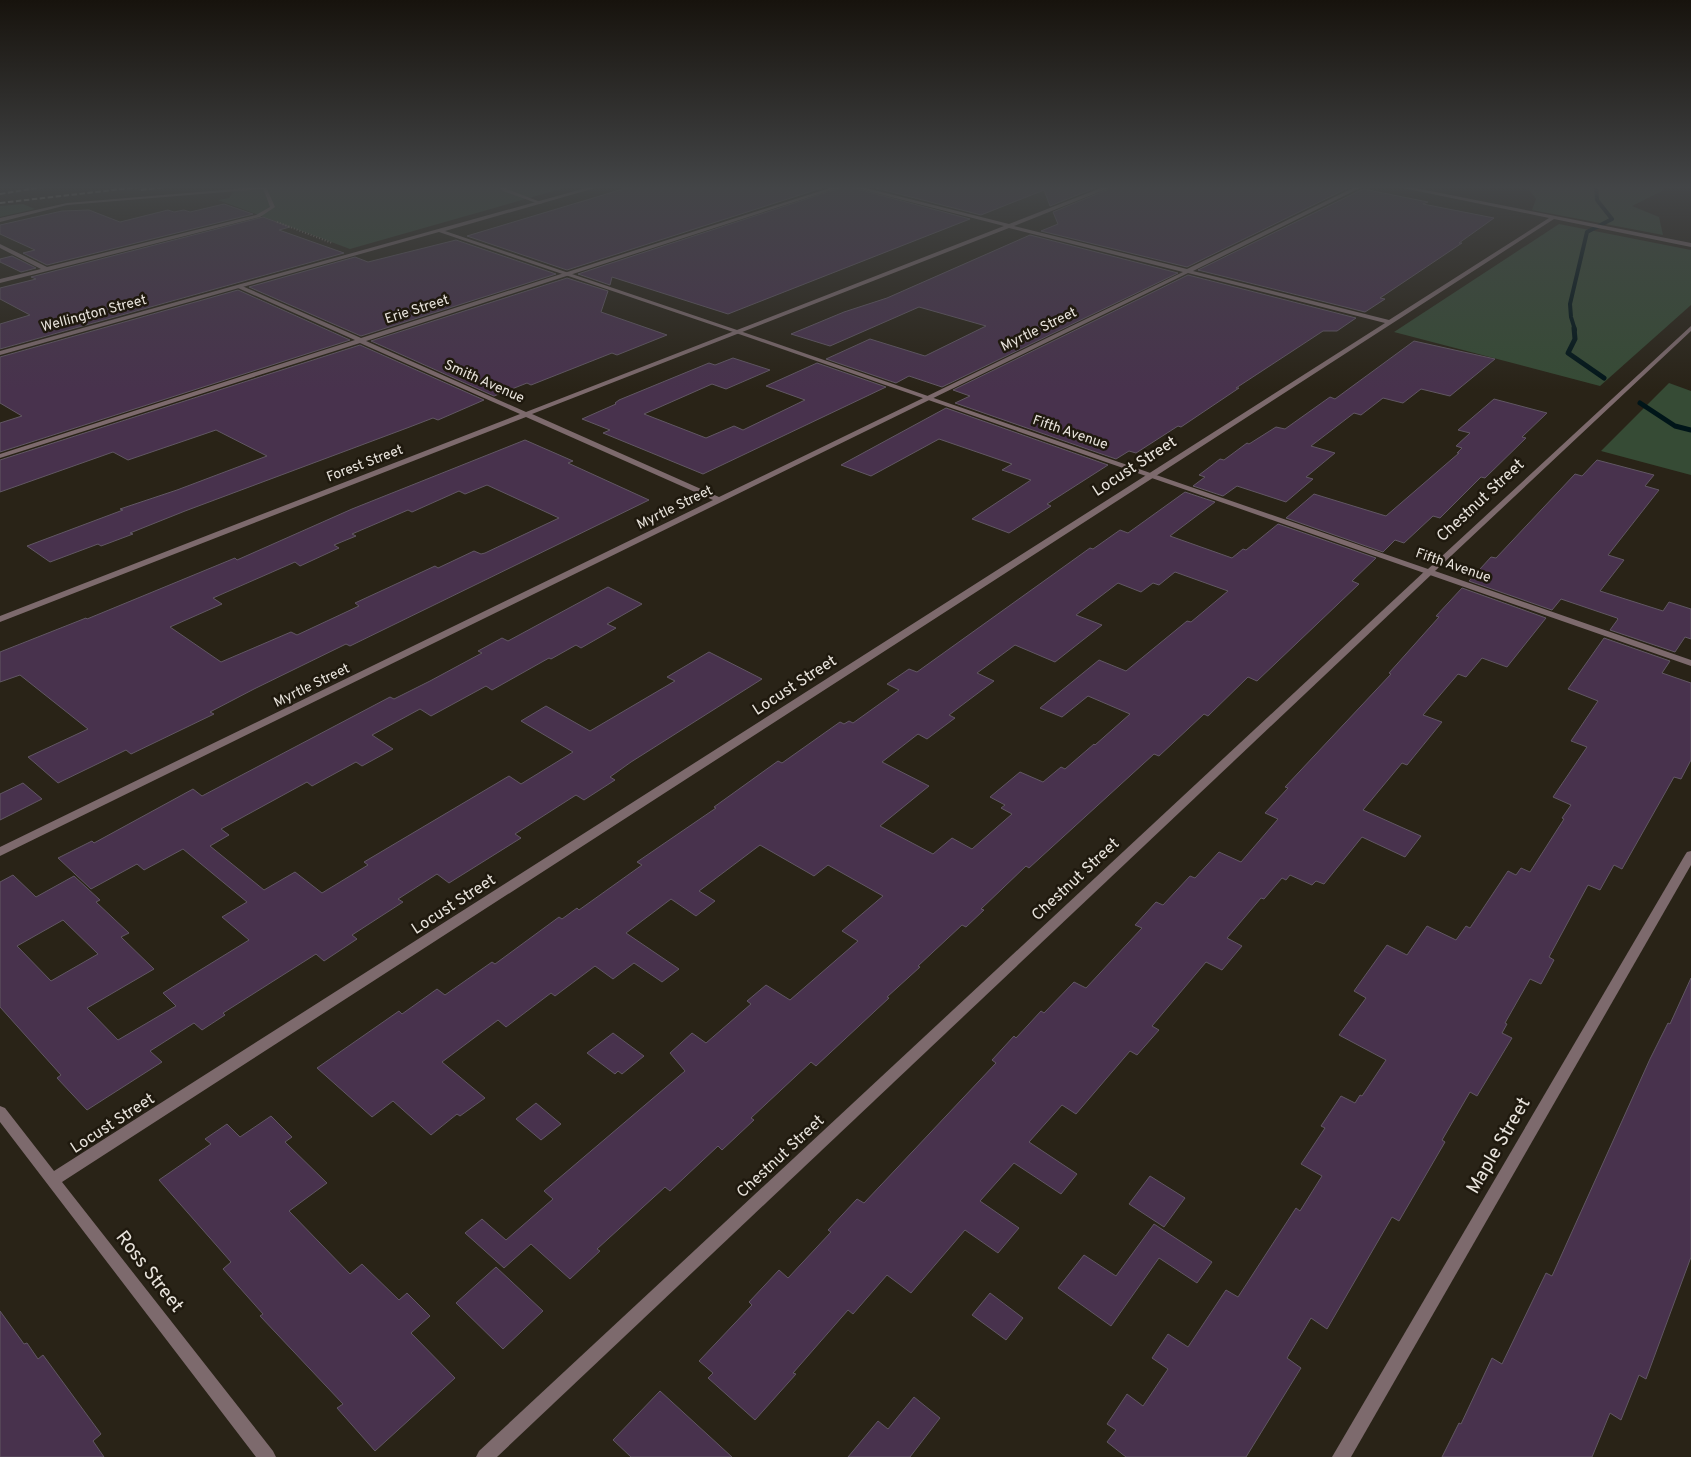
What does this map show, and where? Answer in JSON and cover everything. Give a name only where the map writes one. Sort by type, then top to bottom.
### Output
[{"type":"street","points":[[16,254],[46,269]]},
{"type":"street","points":[[0,281],[106,254]]},
{"type":"street","name":"Wellington Street","points":[[0,353],[358,254]]},
{"type":"street","name":"Fifth Avenue","points":[[508,254],[1691,663]]},
{"type":"street","name":"Erie Street","points":[[0,456],[630,254]]},
{"type":"street","name":"Forest Street","points":[[0,619],[939,254]]},
{"type":"street","points":[[1115,254],[1389,322]]},
{"type":"street","name":"Myrtle Street","points":[[0,852],[1224,254]]},
{"type":"street","name":"Locust Street","points":[[53,1180],[1496,254]]},
{"type":"street","name":"Smith Avenue","points":[[240,287],[719,500]]},
{"type":"street","name":"Chestnut Street","points":[[484,1457],[1691,328]]},
{"type":"street","name":"Maple Street","points":[[1341,1457],[1691,855]]},
{"type":"street","name":"Ross Street","points":[[0,1112],[267,1457]]},
{"type":"green space","points":[[1513,254],[1691,254],[1691,305],[1600,386],[1394,332]]},
{"type":"green space","points":[[1669,383],[1691,391],[1691,475],[1601,451]]},
{"type":"building","points":[[25,254],[91,254],[47,265]]},
{"type":"building","points":[[120,254],[340,254],[0,349],[0,324],[30,315],[0,299],[0,288],[36,279],[31,277]]},
{"type":"building","points":[[400,254],[497,254],[556,274],[361,336],[249,287],[355,257],[368,262]]},
{"type":"building","points":[[520,254],[617,254],[567,270]]},
{"type":"building","points":[[639,254],[881,254],[728,314],[612,277],[610,285],[578,274]]},
{"type":"building","points":[[987,254],[1104,254],[1178,273],[942,387],[909,376],[896,383],[826,359],[870,339],[925,356],[986,326],[919,307],[830,346],[791,334],[844,312],[887,298]]},
{"type":"building","points":[[1134,254],[1213,254],[1187,267]]},
{"type":"building","points":[[1231,254],[1446,254],[1380,298],[1385,299],[1365,312],[1198,270]]},
{"type":"building","points":[[12,256],[36,268],[21,272],[0,262],[0,259]]},
{"type":"building","points":[[1188,275],[1356,318],[1337,331],[1323,331],[1236,388],[1239,388],[1181,427],[1178,426],[1136,453],[1129,451],[1116,459],[955,403],[970,396],[953,390]]},
{"type":"building","points":[[567,278],[608,291],[601,312],[667,335],[617,355],[612,353],[531,385],[527,383],[494,396],[371,341]]},
{"type":"building","points":[[238,290],[350,340],[0,452],[0,423],[22,416],[0,403],[0,357]]},
{"type":"building","points":[[1414,341],[1495,359],[1450,396],[1421,389],[1403,403],[1383,398],[1361,415],[1354,413],[1311,446],[1335,453],[1306,477],[1313,479],[1286,502],[1237,486],[1223,496],[1193,486],[1205,477],[1199,475],[1220,459],[1224,460],[1247,443],[1249,444],[1276,427],[1285,429],[1330,397],[1335,399]]},
{"type":"building","points":[[360,345],[484,400],[438,420],[433,418],[185,511],[101,546],[98,544],[50,562],[27,546],[123,510],[120,509],[267,456],[216,430],[128,460],[113,452],[0,492],[0,460]]},
{"type":"building","points":[[733,358],[770,370],[726,389],[712,384],[644,414],[706,438],[734,426],[743,430],[805,400],[766,386],[817,363],[886,387],[703,474],[603,433],[610,430],[582,419],[616,404],[619,400],[709,363],[715,365]]},
{"type":"building","points":[[1494,399],[1547,413],[1522,437],[1526,438],[1485,478],[1481,477],[1440,518],[1433,516],[1404,543],[1395,540],[1383,552],[1286,518],[1314,494],[1386,516],[1459,453],[1457,453],[1462,448],[1456,446],[1470,433],[1458,430]]},
{"type":"building","points":[[946,408],[1108,465],[1047,504],[1051,506],[1009,533],[972,519],[1031,480],[1002,470],[1012,464],[939,439],[871,476],[841,465]]},
{"type":"building","points":[[525,440],[573,461],[568,463],[649,500],[350,646],[346,644],[254,689],[210,712],[214,714],[131,754],[126,750],[58,783],[28,757],[88,729],[20,675],[0,682],[0,652],[87,619],[235,558],[237,560],[352,509]],"holes":[[[487,485],[559,518],[485,553],[481,554],[474,551],[438,568],[435,566],[355,603],[359,606],[297,635],[291,632],[221,662],[170,627],[222,604],[213,598],[295,562],[300,566],[339,548],[334,545],[356,536],[352,534],[408,510],[412,512],[459,491],[465,494]]]},
{"type":"building","points":[[1597,460],[1654,475],[1645,486],[1659,490],[1608,555],[1624,560],[1600,591],[1663,611],[1669,602],[1691,609],[1691,639],[1685,637],[1675,652],[1610,630],[1617,618],[1561,599],[1552,610],[1469,581],[1491,557],[1496,558],[1575,474],[1582,476]]},
{"type":"building","points":[[1185,492],[1215,502],[1170,536],[1232,558],[1243,549],[1246,550],[1278,524],[1376,558],[1352,581],[1359,584],[1257,681],[1248,677],[1208,716],[1204,714],[1159,756],[1154,754],[1029,868],[1026,866],[981,909],[984,910],[966,927],[962,925],[887,997],[889,998],[816,1066],[811,1062],[751,1118],[754,1120],[722,1150],[718,1146],[670,1191],[665,1187],[597,1249],[600,1251],[570,1279],[531,1244],[504,1268],[465,1233],[482,1219],[506,1240],[553,1199],[544,1191],[685,1071],[670,1053],[692,1033],[706,1043],[751,1004],[747,1001],[766,985],[790,1000],[858,941],[842,931],[883,896],[828,865],[814,876],[760,845],[699,891],[715,901],[696,916],[671,899],[626,933],[679,969],[662,982],[634,963],[613,979],[595,966],[555,996],[551,993],[506,1027],[498,1020],[442,1062],[485,1098],[460,1116],[457,1114],[431,1135],[393,1101],[372,1117],[317,1068],[399,1011],[402,1014],[437,989],[445,995],[492,962],[495,964],[559,917],[562,919],[577,908],[579,910],[642,865],[637,862],[716,808],[714,807],[778,761],[782,763],[840,722],[844,724],[849,721],[853,723],[899,690],[887,684],[909,669],[917,672],[1090,548],[1093,549],[1120,530],[1128,533]],"holes":[[[1175,572],[1228,591],[1191,622],[1187,621],[1126,671],[1099,660],[1040,708],[1062,717],[1088,696],[1130,714],[1065,769],[1061,767],[1043,782],[1020,772],[990,797],[1005,805],[1001,808],[1012,814],[972,849],[952,838],[933,854],[880,826],[929,786],[882,762],[918,734],[927,739],[955,718],[949,715],[994,681],[977,673],[1015,645],[1055,662],[1102,625],[1076,615],[1118,583],[1141,592],[1153,583],[1159,585]]]},
{"type":"building","points":[[608,587],[642,604],[607,624],[616,628],[581,648],[576,645],[492,690],[486,686],[431,716],[420,709],[372,735],[393,749],[362,766],[356,762],[312,786],[307,782],[221,829],[229,835],[210,846],[264,890],[295,872],[322,893],[368,865],[364,862],[509,776],[521,784],[573,752],[521,721],[546,706],[590,731],[675,681],[667,677],[709,652],[762,679],[631,762],[610,777],[615,780],[584,800],[576,795],[515,834],[521,838],[449,883],[437,874],[398,899],[403,902],[352,935],[357,939],[324,961],[316,954],[223,1013],[225,1015],[202,1030],[194,1023],[150,1051],[162,1062],[87,1110],[57,1078],[61,1075],[0,1007],[0,882],[13,875],[36,897],[74,876],[100,900],[96,902],[129,933],[121,937],[154,969],[87,1008],[118,1040],[176,1006],[163,993],[249,940],[222,917],[247,902],[183,849],[144,870],[137,864],[91,889],[58,858],[92,841],[94,843],[193,789],[202,796],[390,697],[394,699],[430,681],[482,653],[478,651],[502,638],[508,641]],"holes":[[[63,920],[98,954],[51,981],[17,946]]]},
{"type":"building","points":[[1462,588],[1546,618],[1507,667],[1482,658],[1466,677],[1458,674],[1423,715],[1442,722],[1407,765],[1402,763],[1363,810],[1421,836],[1405,857],[1362,837],[1324,884],[1316,881],[1312,885],[1290,875],[1286,880],[1282,878],[1264,899],[1261,898],[1227,938],[1242,946],[1222,970],[1206,962],[1152,1026],[1159,1030],[1137,1055],[1130,1051],[1076,1114],[1062,1105],[1029,1142],[1077,1174],[1061,1194],[1014,1163],[980,1201],[1019,1228],[998,1253],[965,1230],[911,1293],[887,1275],[853,1314],[848,1310],[793,1373],[796,1374],[755,1420],[708,1378],[713,1373],[699,1361],[752,1305],[749,1302],[779,1270],[788,1278],[831,1232],[828,1230],[857,1199],[864,1203],[996,1063],[992,1060],[1014,1036],[1016,1038],[1041,1011],[1044,1013],[1074,982],[1086,988],[1142,928],[1135,925],[1156,902],[1163,905],[1190,876],[1195,878],[1219,852],[1241,862],[1278,819],[1265,813],[1288,788],[1285,787],[1391,674],[1389,673]]},
{"type":"building","points":[[1604,638],[1670,661],[1662,673],[1691,683],[1691,760],[1681,779],[1674,777],[1622,869],[1614,865],[1600,890],[1588,885],[1549,957],[1554,960],[1541,984],[1530,979],[1505,1023],[1507,1024],[1502,1033],[1512,1038],[1477,1096],[1470,1092],[1442,1140],[1445,1142],[1399,1221],[1392,1217],[1327,1329],[1311,1318],[1287,1358],[1301,1368],[1246,1457],[1126,1457],[1107,1442],[1116,1430],[1107,1424],[1127,1394],[1143,1406],[1168,1369],[1152,1358],[1168,1334],[1188,1347],[1226,1290],[1238,1297],[1296,1208],[1300,1211],[1322,1176],[1301,1164],[1325,1128],[1321,1126],[1341,1096],[1355,1103],[1360,1095],[1362,1096],[1386,1060],[1339,1035],[1366,998],[1354,991],[1387,945],[1407,955],[1427,926],[1456,940],[1466,926],[1470,928],[1508,871],[1516,875],[1521,868],[1530,872],[1564,819],[1562,818],[1571,805],[1553,797],[1587,747],[1571,741],[1598,701],[1568,689]]},
{"type":"building","points":[[23,783],[42,799],[0,820],[0,794]]},
{"type":"building","points":[[1691,978],[1691,1257],[1646,1379],[1639,1375],[1621,1420],[1610,1413],[1592,1457],[1442,1457],[1459,1423],[1461,1424],[1492,1358],[1502,1364],[1546,1273],[1552,1276],[1650,1059],[1668,1023],[1670,1024]]},
{"type":"building","points":[[613,1033],[644,1056],[622,1074],[618,1071],[615,1074],[587,1053]]},
{"type":"building","points":[[536,1103],[561,1124],[541,1140],[516,1119]]},
{"type":"building","points":[[271,1116],[292,1137],[285,1142],[327,1183],[289,1211],[350,1274],[362,1264],[399,1300],[407,1293],[430,1316],[411,1333],[455,1378],[375,1451],[337,1408],[343,1404],[260,1316],[263,1314],[223,1269],[231,1262],[159,1180],[211,1144],[205,1139],[227,1124],[240,1137]]},
{"type":"building","points":[[1150,1176],[1185,1198],[1164,1227],[1129,1204]]},
{"type":"building","points":[[1154,1224],[1212,1262],[1197,1283],[1159,1258],[1111,1326],[1058,1288],[1084,1255],[1116,1276]]},
{"type":"building","points":[[496,1267],[543,1311],[503,1349],[456,1303]]},
{"type":"building","points":[[990,1293],[1023,1318],[1006,1340],[972,1315]]},
{"type":"building","points":[[0,1311],[24,1344],[27,1343],[38,1359],[43,1355],[101,1434],[93,1441],[104,1457],[0,1457]]},
{"type":"building","points":[[660,1391],[732,1457],[631,1457],[613,1440]]},
{"type":"building","points":[[914,1397],[940,1418],[910,1457],[848,1457],[878,1421],[888,1429]]},
{"type":"waterway","points":[[1575,330],[1570,304],[1582,254]]},
{"type":"waterway","points":[[1574,328],[1575,339],[1568,353],[1604,378]]},
{"type":"waterway","points":[[1640,403],[1675,426],[1691,430]]}]
